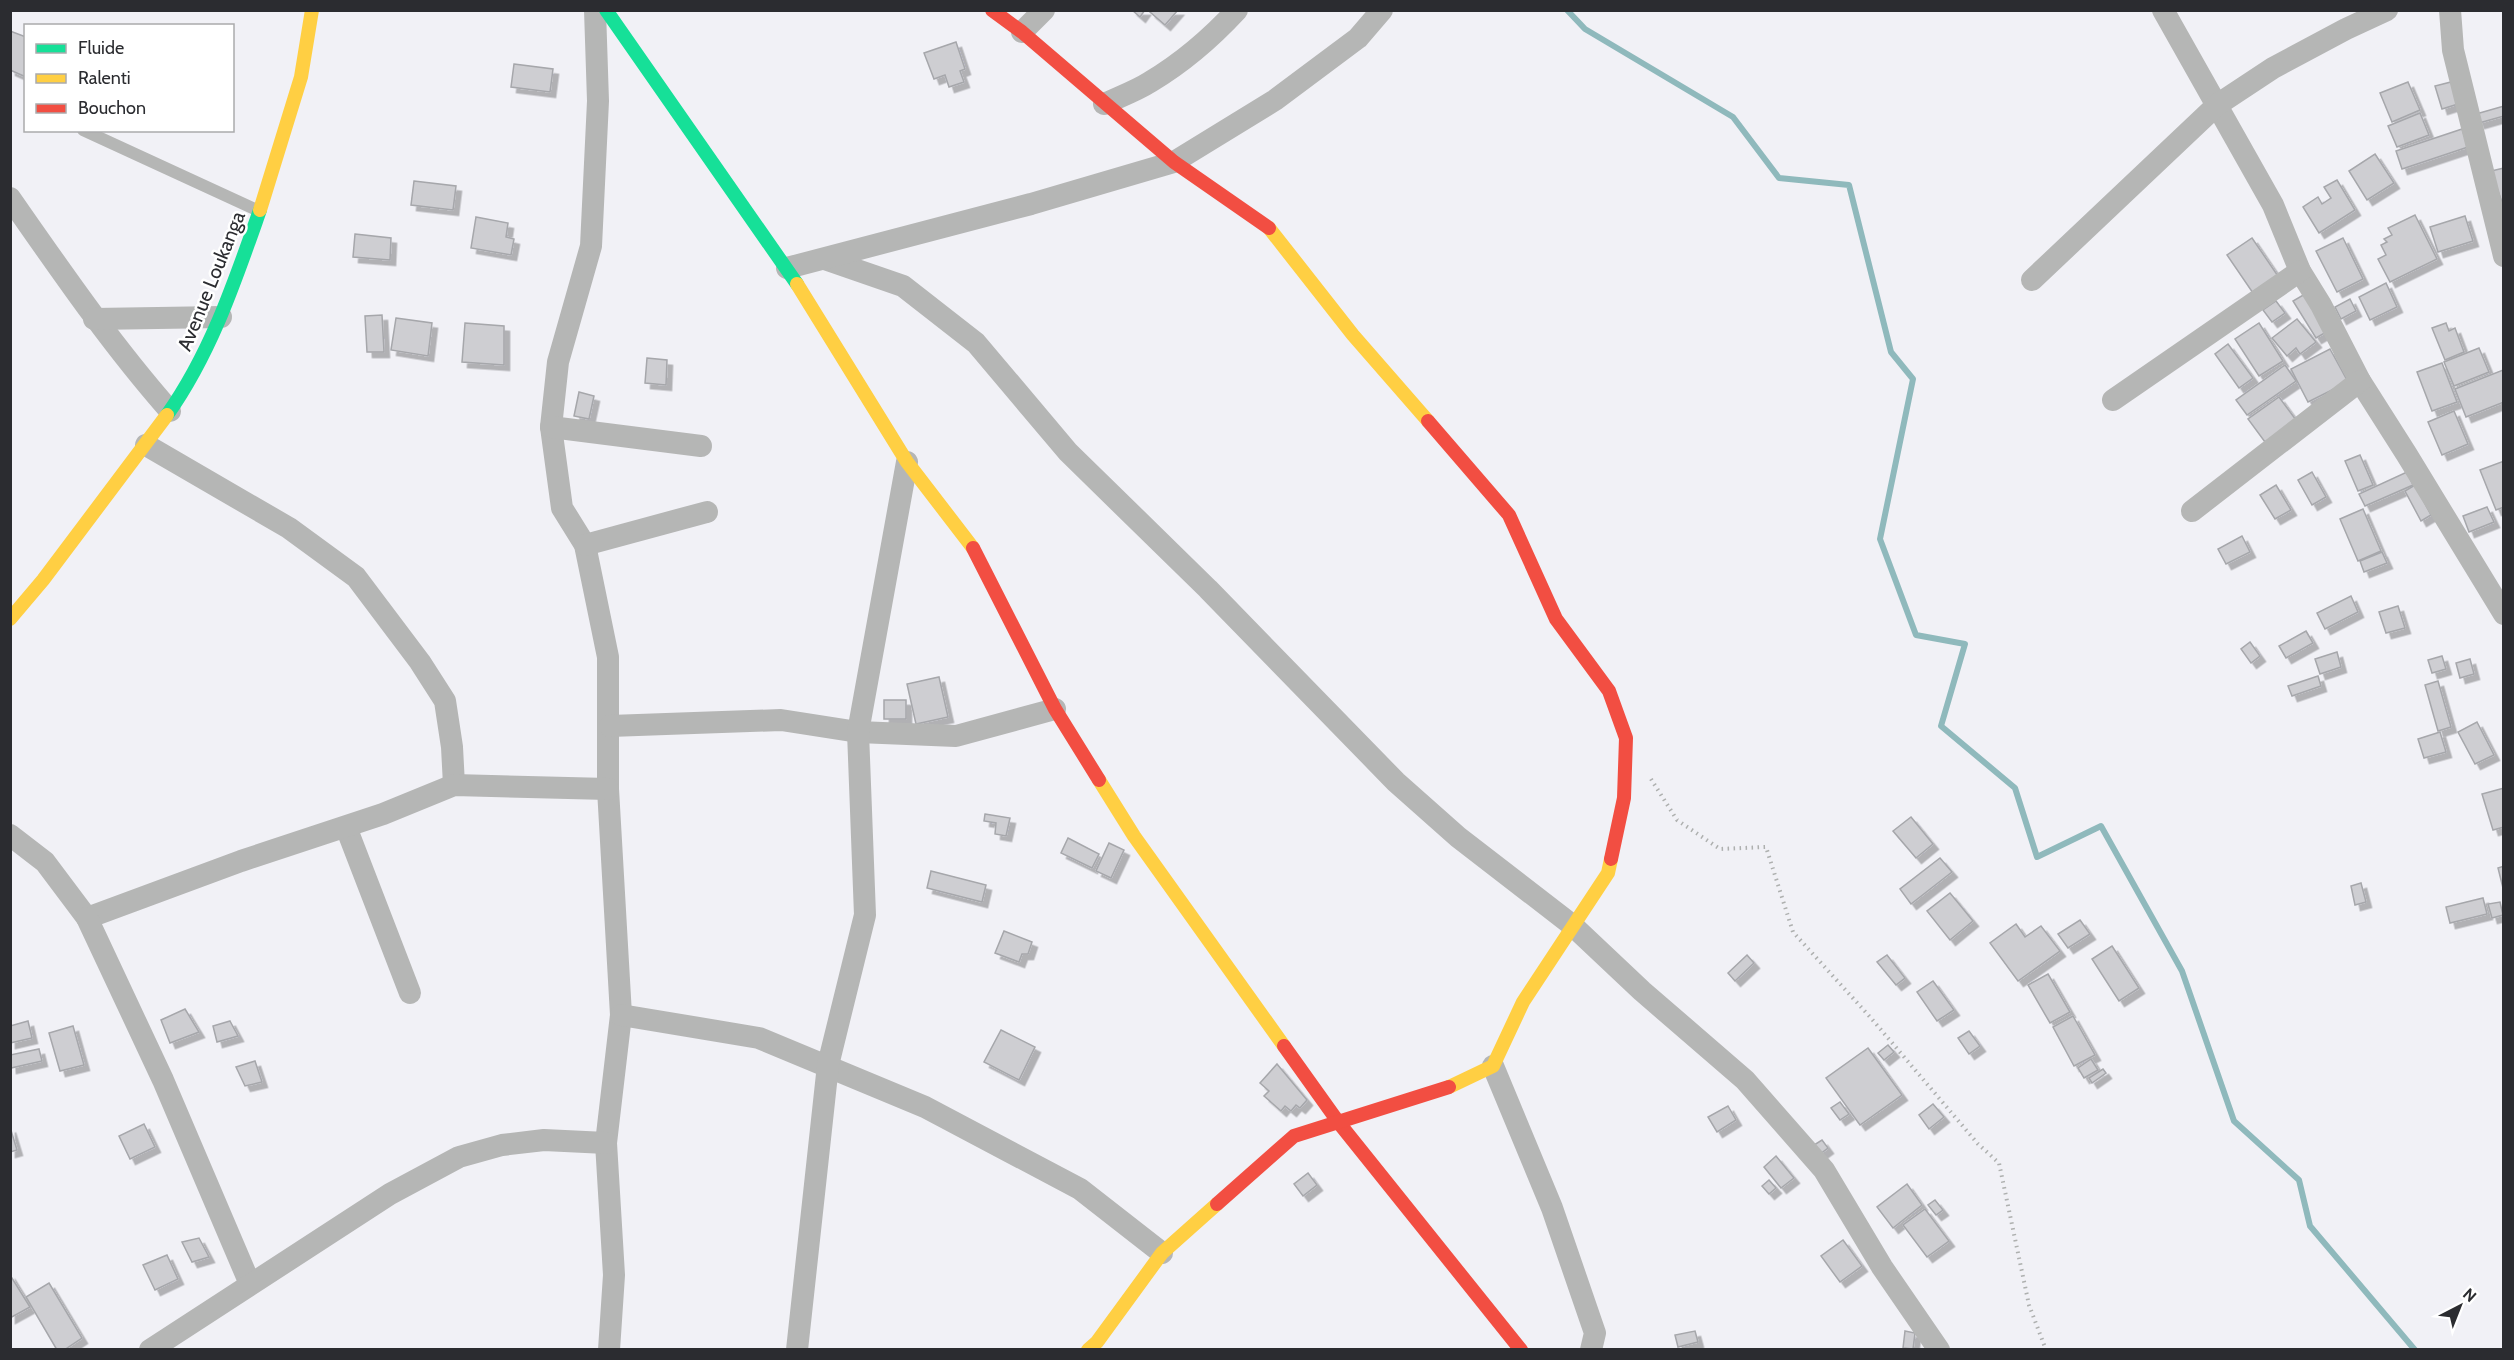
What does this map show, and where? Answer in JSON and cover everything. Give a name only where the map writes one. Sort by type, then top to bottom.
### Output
[{"type":"street","name":"Avenue Loukanga","points":[[10,619],[43,580],[146,445],[197,366],[221,317],[260,212],[301,77],[312,10]]},
{"type":"street","points":[[595,10],[598,101],[591,246],[558,362],[551,427],[562,508],[585,545],[608,657],[610,726],[608,789],[621,1015],[606,1143],[614,1275],[609,1350]]},
{"type":"street","points":[[606,10],[787,268],[907,462],[971,545],[1055,710],[1134,836],[1339,1123],[1521,1350]]},
{"type":"street","points":[[992,10],[1022,32],[1174,162],[1272,230],[1353,335],[1509,515],[1556,619],[1609,691],[1626,738],[1624,798],[1608,873],[1523,1002],[1493,1066],[1460,1084],[1294,1136],[1162,1254],[1097,1342],[1088,1350]]},
{"type":"street","points":[[1022,32],[1044,10]]},
{"type":"street","points":[[1104,104],[1149,83],[1178,63],[1221,27],[1237,10]]},
{"type":"street","points":[[787,268],[1031,204],[1174,162],[1275,100],[1358,38],[1382,10]]},
{"type":"street","points":[[2163,10],[2273,205],[2300,271],[2360,381],[2408,455],[2504,614]]},
{"type":"street","points":[[2032,280],[2217,105],[2273,68],[2387,10]]},
{"type":"street","points":[[2450,10],[2453,50],[2493,162],[2504,256]]},
{"type":"street","points":[[10,198],[94,319],[127,362],[170,411]]},
{"type":"street","points":[[825,259],[903,286],[976,343],[1068,452],[1208,590],[1396,782],[1458,837],[1572,925],[1642,991],[1745,1080],[1824,1170],[1882,1268],[1938,1350]]},
{"type":"street","points":[[2113,400],[2300,271]]},
{"type":"street","points":[[94,319],[221,317]]},
{"type":"street","points":[[2192,511],[2360,381]]},
{"type":"street","points":[[551,427],[701,446]]},
{"type":"street","points":[[146,445],[289,528],[356,577],[420,662],[444,701],[452,747],[454,785]]},
{"type":"street","points":[[797,1350],[828,1065],[865,915],[858,732],[907,462]]},
{"type":"street","points":[[585,545],[707,512]]},
{"type":"street","points":[[610,726],[781,720],[858,732],[956,736],[1055,710]]},
{"type":"street","points":[[87,918],[241,861],[346,827],[454,785],[608,789]]},
{"type":"street","points":[[346,827],[410,993]]},
{"type":"street","points":[[10,835],[45,862],[87,918],[163,1080],[250,1284]]},
{"type":"street","points":[[621,1015],[759,1038],[925,1107],[1080,1189],[1162,1254]]},
{"type":"street","points":[[1493,1066],[1552,1208],[1595,1333],[1592,1350]]},
{"type":"street","points":[[156,1348],[390,1194],[459,1157],[502,1145],[544,1140],[606,1143]]},
{"type":"lane","points":[[87,132],[260,212]]},
{"type":"path","points":[[1648,775],[1677,820],[1720,849],[1766,847],[1793,932],[1871,1018],[1978,1144],[1999,1163],[2029,1305],[2046,1350]]},
{"type":"building","points":[[1132,10],[1145,10],[1140,17]]},
{"type":"building","points":[[1151,10],[1178,10],[1165,25],[1150,12]]},
{"type":"building","points":[[10,31],[24,36],[24,76],[10,70]]},
{"type":"building","points":[[956,42],[965,69],[960,71],[964,82],[949,87],[945,75],[934,79],[924,53]]},
{"type":"building","points":[[514,64],[553,69],[550,92],[511,87]]},
{"type":"building","points":[[2408,82],[2420,110],[2392,122],[2380,93]]},
{"type":"building","points":[[2451,82],[2458,104],[2442,109],[2435,86]]},
{"type":"building","points":[[2504,106],[2504,116],[2479,123],[2476,114]]},
{"type":"building","points":[[2420,113],[2429,135],[2397,147],[2388,126]]},
{"type":"building","points":[[2462,129],[2468,147],[2402,169],[2396,151]]},
{"type":"building","points":[[2375,154],[2394,183],[2367,200],[2349,171]]},
{"type":"building","points":[[2504,168],[2504,208],[2491,171]]},
{"type":"building","points":[[2337,180],[2355,210],[2319,233],[2303,207],[2318,197],[2322,204],[2331,198],[2324,187]]},
{"type":"building","points":[[414,181],[456,186],[453,210],[411,205]]},
{"type":"building","points":[[2415,215],[2437,259],[2390,282],[2378,259],[2386,255],[2381,245],[2387,242],[2384,239],[2392,235],[2388,228]]},
{"type":"building","points":[[2465,216],[2473,241],[2438,252],[2430,227]]},
{"type":"building","points":[[476,217],[508,223],[506,237],[514,239],[511,255],[471,248]]},
{"type":"building","points":[[355,234],[391,238],[390,260],[353,257]]},
{"type":"building","points":[[2252,238],[2280,279],[2255,296],[2227,255]]},
{"type":"building","points":[[2343,238],[2363,279],[2337,292],[2316,251]]},
{"type":"building","points":[[2386,283],[2397,307],[2370,320],[2359,297]]},
{"type":"building","points":[[2305,294],[2328,331],[2316,338],[2293,301]]},
{"type":"building","points":[[2350,299],[2356,311],[2341,319],[2335,307]]},
{"type":"building","points":[[2276,301],[2285,313],[2272,322],[2263,310]]},
{"type":"building","points":[[382,315],[384,352],[367,352],[365,316]]},
{"type":"building","points":[[396,318],[432,323],[428,356],[391,350]]},
{"type":"building","points":[[2297,319],[2316,342],[2300,354],[2296,348],[2287,356],[2272,338]]},
{"type":"building","points":[[465,323],[504,326],[504,365],[462,362]]},
{"type":"building","points":[[2259,323],[2283,361],[2259,376],[2235,339]]},
{"type":"building","points":[[2446,323],[2449,331],[2455,328],[2464,352],[2445,360],[2432,328]]},
{"type":"building","points":[[2228,344],[2253,378],[2239,388],[2215,354]]},
{"type":"building","points":[[2479,348],[2489,372],[2454,386],[2444,362]]},
{"type":"building","points":[[2330,349],[2348,382],[2308,402],[2291,369]]},
{"type":"building","points":[[647,358],[667,360],[666,385],[645,383]]},
{"type":"building","points":[[2442,363],[2457,402],[2432,411],[2417,372]]},
{"type":"building","points":[[2285,365],[2296,381],[2247,415],[2236,400]]},
{"type":"building","points":[[2503,370],[2504,402],[2466,417],[2455,389]]},
{"type":"building","points":[[579,392],[594,396],[589,419],[574,416]]},
{"type":"building","points":[[2279,397],[2296,420],[2265,442],[2248,419]]},
{"type":"building","points":[[2454,411],[2468,444],[2442,455],[2428,422]]},
{"type":"building","points":[[2360,455],[2373,485],[2358,491],[2345,461]]},
{"type":"building","points":[[2504,461],[2504,507],[2496,510],[2480,470]]},
{"type":"building","points":[[2312,472],[2326,497],[2312,505],[2298,480]]},
{"type":"building","points":[[2407,472],[2413,485],[2365,506],[2359,494]]},
{"type":"building","points":[[2276,485],[2291,510],[2275,519],[2260,495]]},
{"type":"building","points":[[2415,485],[2431,515],[2421,521],[2405,491]]},
{"type":"building","points":[[2487,507],[2494,522],[2469,532],[2463,516]]},
{"type":"building","points":[[2363,509],[2381,551],[2358,561],[2340,519]]},
{"type":"building","points":[[2242,536],[2250,552],[2226,564],[2218,549]]},
{"type":"building","points":[[2382,552],[2387,563],[2364,572],[2360,561]]},
{"type":"building","points":[[2351,596],[2358,612],[2325,629],[2317,613]]},
{"type":"building","points":[[2398,606],[2405,628],[2386,633],[2379,612]]},
{"type":"building","points":[[2306,631],[2313,643],[2286,658],[2279,646]]},
{"type":"building","points":[[2250,642],[2260,656],[2251,663],[2241,649]]},
{"type":"building","points":[[2337,652],[2341,667],[2320,674],[2315,659]]},
{"type":"building","points":[[2442,656],[2446,669],[2432,673],[2428,660]]},
{"type":"building","points":[[2470,659],[2474,674],[2460,678],[2456,663]]},
{"type":"building","points":[[2318,676],[2321,686],[2292,696],[2288,686]]},
{"type":"building","points":[[939,677],[948,717],[916,724],[907,684]]},
{"type":"building","points":[[2438,681],[2451,727],[2438,731],[2425,685]]},
{"type":"building","points":[[884,700],[906,700],[906,719],[884,719]]},
{"type":"building","points":[[2477,722],[2494,755],[2475,764],[2458,732]]},
{"type":"building","points":[[2440,732],[2446,752],[2424,758],[2418,739]]},
{"type":"building","points":[[2504,788],[2504,827],[2493,830],[2482,794]]},
{"type":"building","points":[[985,814],[1010,818],[1006,836],[995,834],[996,823],[984,821]]},
{"type":"building","points":[[1911,817],[1933,844],[1916,858],[1893,831]]},
{"type":"building","points":[[1068,838],[1099,854],[1092,868],[1061,853]]},
{"type":"building","points":[[1109,843],[1124,850],[1111,878],[1096,871]]},
{"type":"building","points":[[1940,858],[1952,872],[1911,904],[1900,889]]},
{"type":"building","points":[[2504,866],[2504,892],[2498,868]]},
{"type":"building","points":[[931,871],[986,885],[982,902],[927,888]]},
{"type":"building","points":[[2361,883],[2366,902],[2355,905],[2351,886]]},
{"type":"building","points":[[1950,893],[1973,921],[1950,940],[1927,911]]},
{"type":"building","points":[[2483,898],[2487,914],[2450,923],[2446,907]]},
{"type":"building","points":[[2500,902],[2503,915],[2492,918],[2488,904]]},
{"type":"building","points":[[2080,920],[2090,934],[2068,948],[2058,934]]},
{"type":"building","points":[[2016,924],[2025,937],[2041,926],[2060,951],[2018,981],[1990,943]]},
{"type":"building","points":[[1004,931],[1032,942],[1028,954],[1022,954],[1019,962],[995,953]]},
{"type":"building","points":[[2112,946],[2139,988],[2119,1001],[2092,959]]},
{"type":"building","points":[[1747,955],[1754,963],[1735,981],[1728,973]]},
{"type":"building","points":[[1887,955],[1905,978],[1896,985],[1877,962]]},
{"type":"building","points":[[2048,974],[2070,1012],[2050,1023],[2028,985]]},
{"type":"building","points":[[1933,981],[1954,1010],[1937,1021],[1917,992]]},
{"type":"building","points":[[185,1009],[199,1032],[170,1043],[161,1020]]},
{"type":"building","points":[[2073,1016],[2095,1055],[2074,1066],[2053,1027]]},
{"type":"building","points":[[28,1021],[32,1038],[10,1043],[10,1026]]},
{"type":"building","points":[[230,1021],[238,1036],[217,1042],[213,1026]]},
{"type":"building","points":[[73,1026],[84,1065],[60,1071],[49,1033]]},
{"type":"building","points":[[1001,1030],[1035,1047],[1019,1080],[984,1062]]},
{"type":"building","points":[[1969,1031],[1980,1046],[1969,1054],[1958,1038]]},
{"type":"building","points":[[1888,1045],[1894,1052],[1884,1060],[1878,1053]]},
{"type":"building","points":[[1868,1048],[1902,1095],[1860,1125],[1826,1078]]},
{"type":"building","points":[[39,1049],[42,1061],[11,1068],[10,1055]]},
{"type":"building","points":[[2091,1059],[2098,1070],[2084,1078],[2078,1068]]},
{"type":"building","points":[[255,1061],[262,1082],[245,1086],[236,1067]]},
{"type":"building","points":[[1277,1064],[1307,1100],[1300,1108],[1296,1105],[1291,1111],[1285,1106],[1281,1111],[1264,1096],[1269,1091],[1260,1083]]},
{"type":"building","points":[[2103,1069],[2106,1073],[2092,1083],[2089,1078]]},
{"type":"building","points":[[1840,1102],[1849,1114],[1840,1120],[1831,1108]]},
{"type":"building","points":[[1933,1104],[1944,1117],[1929,1129],[1919,1115]]},
{"type":"building","points":[[1728,1106],[1736,1120],[1717,1132],[1708,1117]]},
{"type":"building","points":[[144,1124],[155,1147],[130,1159],[119,1136]]},
{"type":"building","points":[[10,1127],[17,1150],[10,1152]]},
{"type":"building","points":[[1822,1140],[1828,1148],[1820,1154],[1814,1145]]},
{"type":"building","points":[[1776,1156],[1794,1178],[1781,1188],[1764,1167]]},
{"type":"building","points":[[1308,1173],[1317,1185],[1303,1196],[1294,1184]]},
{"type":"building","points":[[1769,1180],[1776,1188],[1769,1194],[1762,1186]]},
{"type":"building","points":[[1907,1184],[1922,1205],[1893,1228],[1877,1207]]},
{"type":"building","points":[[1935,1200],[1943,1210],[1936,1215],[1928,1205]]},
{"type":"building","points":[[1925,1209],[1949,1241],[1927,1257],[1903,1225]]},
{"type":"building","points":[[199,1238],[209,1257],[192,1262],[182,1242]]},
{"type":"building","points":[[1843,1240],[1862,1266],[1840,1282],[1821,1256]]},
{"type":"building","points":[[167,1255],[178,1279],[155,1290],[143,1265]]},
{"type":"building","points":[[10,1275],[30,1307],[10,1318]]},
{"type":"building","points":[[49,1283],[82,1338],[64,1350],[57,1350],[26,1297]]},
{"type":"building","points":[[1695,1331],[1698,1342],[1678,1347],[1675,1335]]},
{"type":"building","points":[[1905,1331],[1915,1333],[1913,1349],[1903,1348]]},
{"type":"waterway","points":[[1567,10],[1585,29],[1733,117],[1779,178],[1849,185],[1891,352],[1913,379],[1880,539],[1916,635],[1965,644],[1941,726],[2015,788],[2037,857],[2101,826],[2182,971],[2234,1121],[2299,1180],[2310,1226],[2415,1350]]},
{"type":"traffic: fast","points":[[606,10],[797,284]]},
{"type":"traffic: fast","points":[[167,415],[197,367],[221,316],[260,210]]},
{"type":"traffic: slow","points":[[260,210],[301,77],[312,10]]},
{"type":"traffic: slow","points":[[1269,228],[1353,335],[1428,421]]},
{"type":"traffic: slow","points":[[797,284],[907,462],[973,548]]},
{"type":"traffic: slow","points":[[10,619],[43,580],[167,415]]},
{"type":"traffic: slow","points":[[1099,780],[1134,836],[1284,1046]]},
{"type":"traffic: slow","points":[[1449,1087],[1493,1066],[1523,1002],[1608,873],[1611,859]]},
{"type":"traffic: slow","points":[[1088,1350],[1097,1342],[1162,1253],[1217,1204]]},
{"type":"traffic: jam","points":[[992,10],[1022,32],[1174,162],[1269,228]]},
{"type":"traffic: jam","points":[[1428,421],[1509,515],[1556,619],[1609,691],[1626,738],[1624,798],[1611,859]]},
{"type":"traffic: jam","points":[[973,548],[1055,709],[1099,780]]},
{"type":"traffic: jam","points":[[1284,1046],[1339,1123],[1521,1350]]},
{"type":"traffic: jam","points":[[1217,1204],[1294,1136],[1449,1087]]}]
